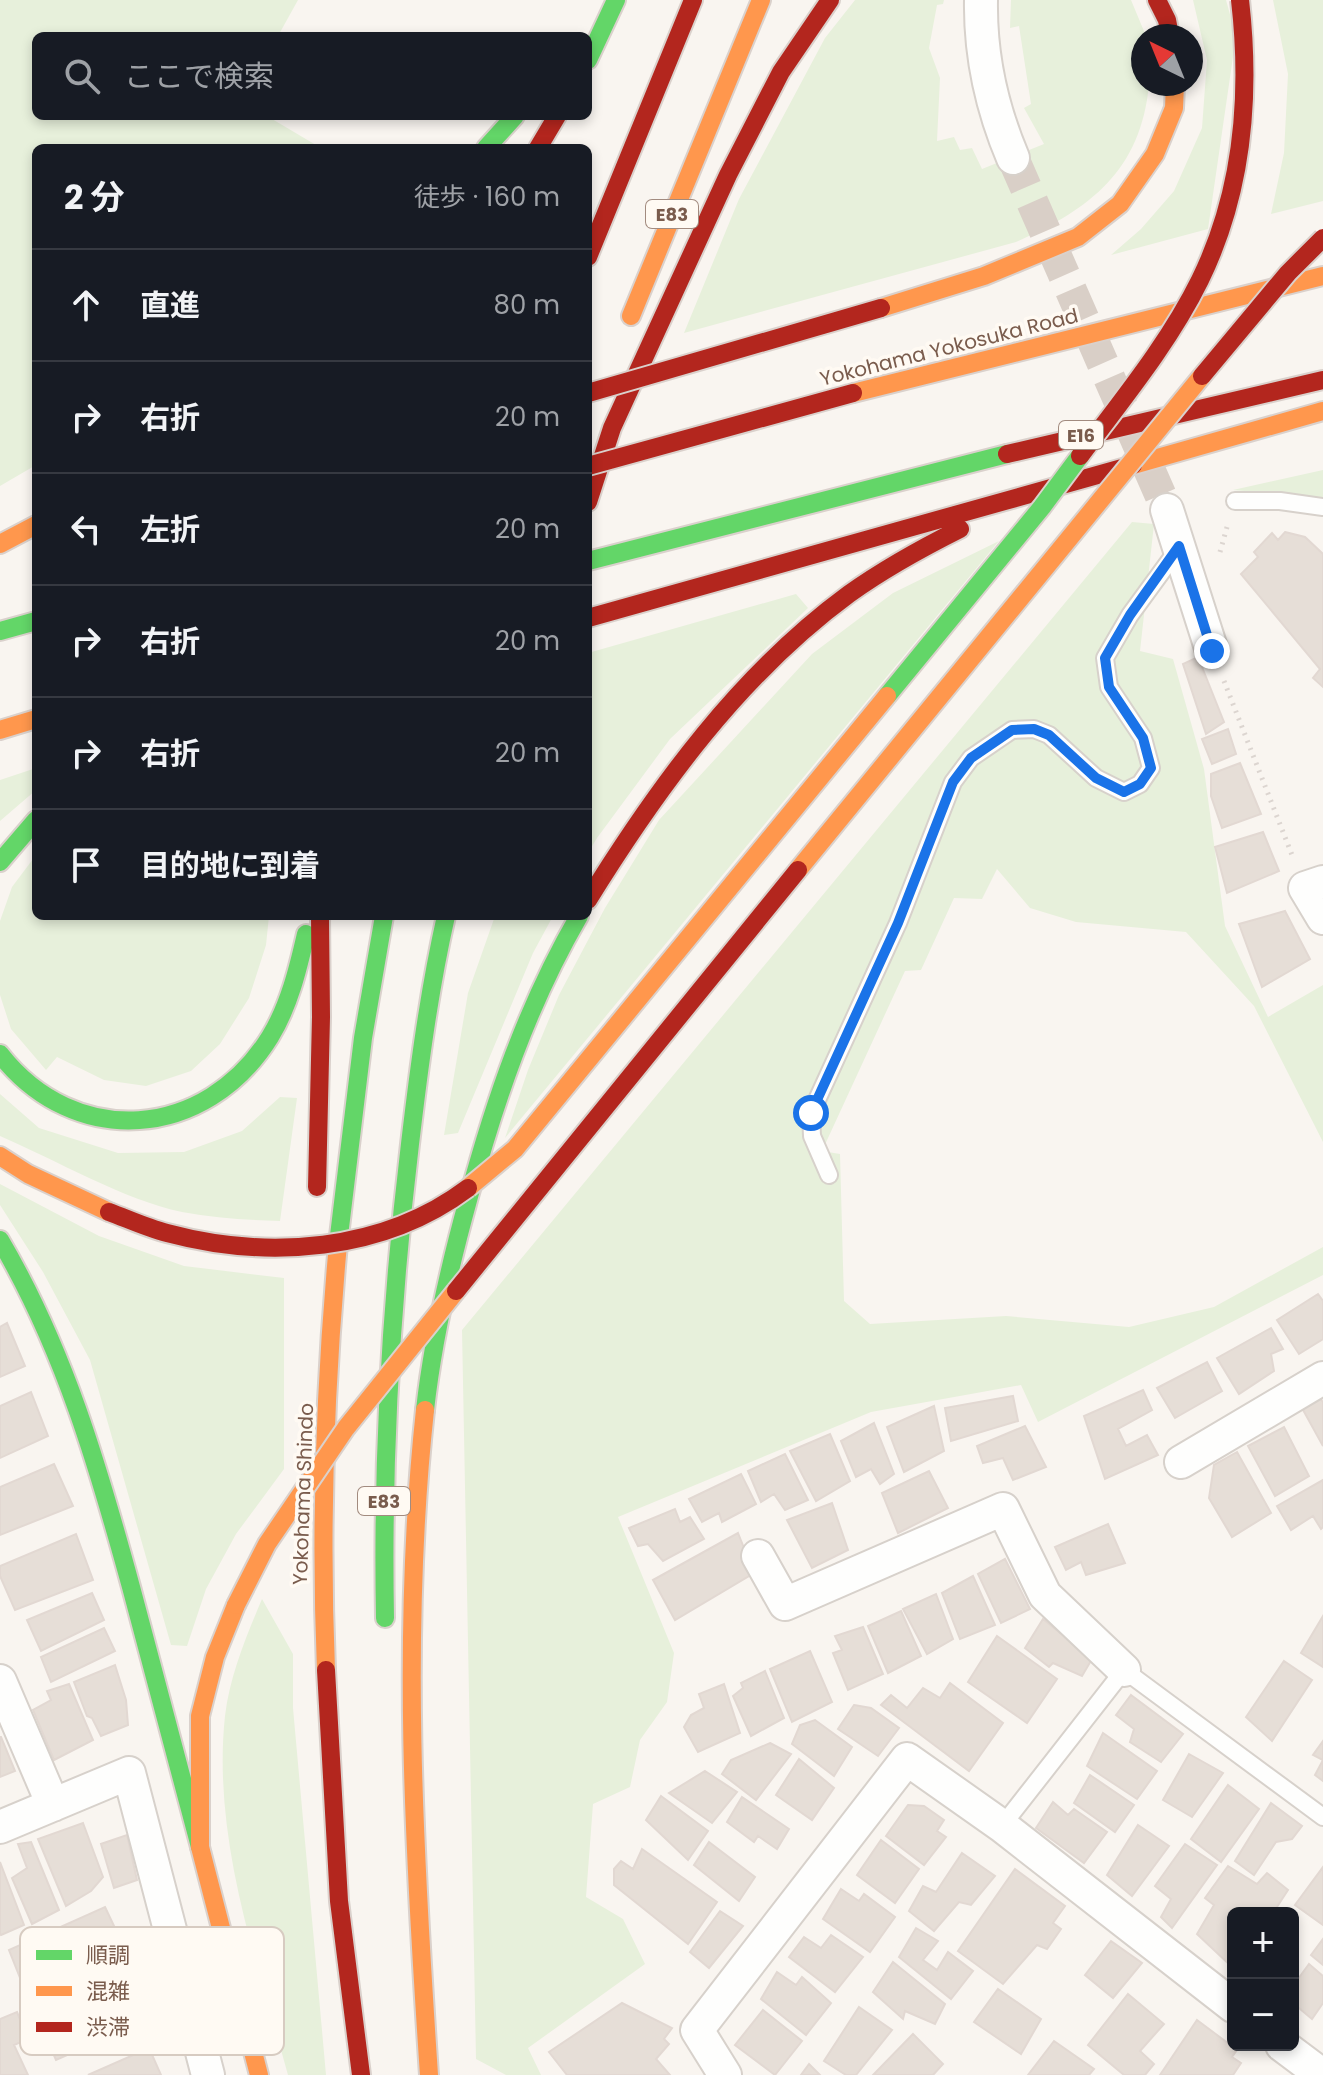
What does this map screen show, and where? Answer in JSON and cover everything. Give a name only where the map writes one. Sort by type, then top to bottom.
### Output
[{"type":"highway","points":[[592,51],[616,0]]},
{"type":"highway","points":[[592,247],[693,0]]},
{"type":"highway","name":"E83","points":[[624,335],[761,0]]},
{"type":"highway","points":[[592,490],[612,428],[728,175],[781,72],[830,0]]},
{"type":"highway","points":[[1157,0],[1168,24]]},
{"type":"highway","points":[[0,1156],[28,1174],[109,1212],[166,1233],[227,1245],[295,1250],[352,1241],[408,1224],[458,1195],[515,1149],[1042,507],[1170,331],[1205,268],[1226,210],[1240,154],[1247,108],[1246,49],[1240,0]]},
{"type":"highway","points":[[593,398],[984,276],[1078,237],[1120,204],[1155,154],[1174,108],[1174,96]]},
{"type":"highway","points":[[490,144],[511,120]]},
{"type":"highway","points":[[540,144],[555,120]]},
{"type":"highway","points":[[200,1847],[200,1716],[215,1657],[236,1605],[267,1544],[346,1428],[573,1145],[1232,339],[1288,273],[1323,238]]},
{"type":"highway","name":"Yokohama Yokosuka Road","points":[[592,465],[853,393],[1323,276]]},
{"type":"highway","points":[[593,398],[614,363]]},
{"type":"highway","name":"E16","points":[[592,560],[1081,435],[1323,380]]},
{"type":"highway","points":[[592,617],[1323,411]]},
{"type":"highway","points":[[592,893],[619,849],[686,755],[753,680],[821,615],[877,576],[957,530],[1088,475]]},
{"type":"highway","points":[[0,544],[32,527]]},
{"type":"highway","points":[[0,631],[32,622]]},
{"type":"highway","points":[[0,730],[32,720]]},
{"type":"highway","points":[[0,862],[32,825]]},
{"type":"highway","points":[[0,1054],[10,1069],[38,1093],[70,1110],[101,1120],[137,1123],[172,1117],[193,1108],[228,1085],[268,1039],[294,984],[308,920]]},
{"type":"highway","points":[[317,1200],[320,920]]},
{"type":"highway","name":"Yokohama Shindo","points":[[361,2075],[339,1903],[328,1751],[323,1498],[333,1296],[344,1165],[364,1018],[383,920]]},
{"type":"highway","name":"E83","points":[[386,1634],[384,1495],[392,1300],[424,1030],[445,920]]},
{"type":"highway","points":[[429,2075],[412,1716],[418,1486],[428,1385],[448,1274],[491,1112],[553,958],[577,920]]},
{"type":"highway","points":[[316,1260],[317,1230]]},
{"type":"highway","points":[[0,1240],[15,1262],[40,1313],[80,1414],[106,1493],[221,1927]]},
{"type":"highway","points":[[316,1291],[323,1498]]},
{"type":"highway","points":[[402,1939],[418,2075]]},
{"type":"highway","points":[[254,2055],[259,2075]]},
{"type":"street","points":[[981,0],[980,25],[986,77],[996,118],[1013,158]]},
{"type":"street","points":[[1167,510],[1212,651]]},
{"type":"street","points":[[1196,606],[1214,573]]},
{"type":"street","points":[[1314,885],[1323,918]]},
{"type":"street","points":[[1181,1462],[1323,1378]]},
{"type":"street","points":[[758,1556],[785,1604],[1003,1509],[1045,1595],[1124,1670]]},
{"type":"street","points":[[0,1681],[53,1805]]},
{"type":"street","points":[[725,2075],[697,2030],[907,1759],[1002,1826],[1227,2001]]},
{"type":"street","points":[[0,1827],[129,1773],[169,1927]]},
{"type":"street","points":[[203,2055],[208,2075]]},
{"type":"lane","points":[[781,72],[816,0]]},
{"type":"lane","points":[[1235,501],[1280,501],[1323,507]]},
{"type":"lane","points":[[829,1175],[812,1136],[811,1113],[898,923],[953,782],[971,758],[1012,730],[1034,729],[1049,735],[1096,778],[1124,792],[1140,784],[1151,768],[1143,738],[1109,687],[1105,658],[1130,615],[1179,546]]},
{"type":"lane","points":[[1002,1826],[1124,1670],[1323,1817]]},
{"type":"path","points":[[1214,573],[1235,501]]},
{"type":"path","points":[[1212,651],[1314,885]]},
{"type":"green space","points":[[0,0],[298,0],[280,32],[32,32],[32,120],[274,120],[314,144],[32,144],[32,467],[0,486]]},
{"type":"green space","points":[[855,0],[944,0],[943,4],[937,5],[929,48],[940,78],[937,141],[954,137],[960,150],[972,148],[982,169],[1044,144],[1024,108],[1031,104],[1019,26],[1010,28],[1011,0],[1131,0],[1141,24],[1131,24],[1131,96],[1147,96],[1144,114],[1123,164],[1107,183],[1067,216],[1016,242],[684,333],[739,199],[825,38]]},
{"type":"green space","points":[[1193,0],[1226,0],[1236,36],[1208,229],[1111,255],[1141,229],[1174,191],[1202,128],[1207,60],[1203,24],[1199,24]]},
{"type":"green space","points":[[1273,0],[1323,0],[1323,201],[1271,214],[1284,153],[1288,74]]},
{"type":"green space","points":[[1323,470],[1323,498],[1233,490]]},
{"type":"green space","points":[[1132,522],[1154,524],[1140,651],[1173,659],[1204,769],[1225,926],[1268,1017],[1323,985],[1323,1142],[1254,1006],[1186,932],[1076,922],[1030,908],[997,869],[982,899],[954,898],[921,970],[905,971],[822,1151],[840,1154],[844,1301],[870,1324],[1006,1316],[1129,1327],[1214,1307],[1323,1247],[1323,1275],[1038,1422],[1021,1385],[871,1412],[618,1517],[674,1653],[667,1702],[640,1740],[630,1787],[593,1804],[586,1897],[623,1919],[645,1964],[528,2048],[541,2075],[506,2075],[476,2059],[462,1330]]},
{"type":"green space","points":[[999,541],[505,1138],[528,1070],[559,995],[605,908],[659,820],[812,654],[893,593]]},
{"type":"green space","points":[[796,594],[808,608],[670,739],[592,846],[592,652]]},
{"type":"green space","points":[[32,769],[32,793],[0,821],[0,780]]},
{"type":"green space","points":[[32,860],[32,920],[269,920],[266,945],[249,998],[220,1044],[191,1071],[146,1086],[104,1080],[57,1057],[46,1070],[11,1029],[0,995],[0,921],[12,887]]},
{"type":"green space","points":[[494,920],[551,920],[533,953],[458,1133],[444,1135],[468,993]]},
{"type":"green space","points":[[0,1094],[39,1128],[118,1153],[184,1152],[242,1131],[280,1097],[297,1098],[280,1221],[182,1212],[137,1198],[90,1178],[0,1136]]},
{"type":"green space","points":[[0,1184],[99,1236],[184,1266],[284,1278],[284,1469],[236,1534],[206,1589],[187,1646],[171,1645],[90,1360],[43,1272],[0,1205]]},
{"type":"green space","points":[[262,1599],[293,1654],[293,1708],[326,2075],[288,2075],[282,2055],[284,1927],[247,1927],[231,1853],[223,1762],[225,1716],[245,1642]]},
{"type":"building","points":[[1285,532],[1305,537],[1323,554],[1323,687],[1313,678],[1320,669],[1241,574],[1258,557],[1254,552],[1272,533],[1278,540]]},
{"type":"building","points":[[1198,657],[1224,722],[1206,734],[1183,664]]},
{"type":"building","points":[[1228,729],[1236,754],[1212,764],[1202,739]]},
{"type":"building","points":[[1240,763],[1261,814],[1222,828],[1211,796],[1211,774]]},
{"type":"building","points":[[1263,832],[1279,871],[1227,893],[1215,847]]},
{"type":"building","points":[[1285,911],[1310,959],[1262,987],[1239,924]]},
{"type":"building","points":[[1318,1294],[1323,1301],[1323,1339],[1299,1354],[1277,1320]]},
{"type":"building","points":[[7,1323],[25,1366],[0,1377],[0,1327]]},
{"type":"building","points":[[1271,1328],[1283,1349],[1271,1354],[1274,1371],[1239,1394],[1217,1358]]},
{"type":"building","points":[[1207,1362],[1222,1391],[1175,1418],[1157,1388]]},
{"type":"building","points":[[1143,1390],[1152,1410],[1118,1429],[1126,1446],[1147,1435],[1158,1455],[1105,1479],[1084,1416]]},
{"type":"building","points":[[31,1392],[48,1436],[0,1458],[0,1406]]},
{"type":"building","points":[[1013,1396],[1018,1421],[951,1441],[945,1408]]},
{"type":"building","points":[[1319,1397],[1323,1402],[1323,1446],[1302,1408]]},
{"type":"building","points":[[934,1406],[944,1451],[904,1472],[887,1427]]},
{"type":"building","points":[[874,1423],[894,1474],[880,1484],[871,1469],[856,1477],[841,1441]]},
{"type":"building","points":[[1025,1426],[1046,1467],[1013,1480],[1003,1458],[983,1463],[977,1446]]},
{"type":"building","points":[[1284,1427],[1309,1476],[1275,1496],[1248,1446]]},
{"type":"building","points":[[830,1434],[850,1481],[816,1501],[790,1451]]},
{"type":"building","points":[[1237,1452],[1271,1513],[1232,1537],[1209,1498],[1214,1465]]},
{"type":"building","points":[[785,1454],[808,1500],[785,1510],[774,1494],[761,1502],[748,1471]]},
{"type":"building","points":[[54,1464],[73,1506],[0,1535],[0,1487]]},
{"type":"building","points":[[929,1471],[948,1508],[898,1533],[882,1493]]},
{"type":"building","points":[[741,1474],[756,1504],[722,1522],[719,1513],[702,1522],[689,1499]]},
{"type":"building","points":[[1323,1480],[1323,1527],[1321,1529],[1313,1516],[1291,1530],[1277,1506]]},
{"type":"building","points":[[832,1503],[848,1550],[812,1568],[787,1520]]},
{"type":"building","points":[[675,1509],[680,1522],[690,1517],[704,1539],[663,1561],[648,1544],[638,1546],[629,1528]]},
{"type":"building","points":[[1108,1524],[1125,1563],[1086,1575],[1081,1562],[1066,1570],[1055,1547]]},
{"type":"building","points":[[738,1533],[754,1573],[675,1620],[653,1580]]},
{"type":"building","points":[[76,1534],[93,1580],[15,1610],[0,1576],[0,1566]]},
{"type":"building","points":[[1005,1559],[1030,1609],[1001,1623],[978,1574]]},
{"type":"building","points":[[973,1576],[995,1625],[960,1639],[942,1593]]},
{"type":"building","points":[[92,1593],[104,1620],[41,1651],[27,1620]]},
{"type":"building","points":[[936,1594],[953,1639],[927,1654],[903,1609]]},
{"type":"building","points":[[901,1611],[921,1656],[888,1673],[868,1626]]},
{"type":"building","points":[[1323,1616],[1323,1667],[1301,1653]]},
{"type":"building","points":[[1043,1619],[1092,1659],[1082,1676],[1053,1663],[1049,1667],[1025,1648]]},
{"type":"building","points":[[863,1627],[883,1674],[848,1690],[833,1653],[842,1650],[835,1636]]},
{"type":"building","points":[[104,1628],[115,1651],[51,1682],[41,1657]]},
{"type":"building","points":[[997,1636],[1057,1679],[1027,1723],[968,1682]]},
{"type":"building","points":[[810,1651],[832,1702],[792,1722],[770,1669]]},
{"type":"building","points":[[1284,1661],[1312,1680],[1272,1741],[1246,1717]]},
{"type":"building","points":[[115,1665],[126,1700],[128,1725],[101,1736],[92,1718],[87,1716],[74,1682]]},
{"type":"building","points":[[765,1671],[784,1718],[751,1736],[733,1696],[743,1688],[741,1683]]},
{"type":"building","points":[[950,1683],[1003,1723],[969,1771],[881,1705],[891,1695],[907,1708],[923,1688],[940,1698]]},
{"type":"building","points":[[69,1684],[93,1740],[54,1760],[33,1710],[51,1700],[47,1691]]},
{"type":"building","points":[[724,1684],[740,1733],[698,1752],[684,1727],[691,1715],[704,1708],[699,1694]]},
{"type":"building","points":[[1131,1695],[1183,1734],[1161,1762],[1130,1742],[1134,1729],[1116,1715]]},
{"type":"building","points":[[854,1705],[871,1708],[899,1728],[878,1756],[838,1729]]},
{"type":"building","points":[[815,1720],[852,1747],[834,1776],[792,1744],[800,1725]]},
{"type":"building","points":[[1103,1733],[1157,1771],[1137,1799],[1087,1766]]},
{"type":"building","points":[[0,1737],[15,1771],[0,1777]]},
{"type":"building","points":[[1323,1741],[1323,1760],[1313,1755]]},
{"type":"building","points":[[770,1743],[791,1754],[756,1800],[722,1774],[731,1760]]},
{"type":"building","points":[[1189,1754],[1223,1773],[1192,1817],[1163,1800]]},
{"type":"building","points":[[799,1759],[834,1788],[812,1820],[776,1795]]},
{"type":"building","points":[[1323,1760],[1323,1781],[1315,1775]]},
{"type":"building","points":[[705,1771],[737,1792],[712,1823],[669,1793]]},
{"type":"building","points":[[1090,1775],[1134,1805],[1115,1832],[1074,1803]]},
{"type":"building","points":[[1228,1785],[1259,1809],[1221,1862],[1191,1839]]},
{"type":"building","points":[[661,1796],[708,1831],[688,1860],[646,1820]]},
{"type":"building","points":[[742,1797],[789,1829],[777,1849],[758,1836],[754,1842],[727,1822]]},
{"type":"building","points":[[1053,1802],[1068,1815],[1074,1809],[1107,1832],[1084,1863],[1036,1828]]},
{"type":"building","points":[[1271,1803],[1302,1826],[1292,1839],[1276,1842],[1254,1875],[1235,1861]]},
{"type":"building","points":[[908,1805],[924,1806],[944,1820],[937,1831],[946,1837],[924,1865],[886,1836]]},
{"type":"building","points":[[83,1823],[103,1877],[91,1891],[66,1906],[38,1839]]},
{"type":"building","points":[[1138,1825],[1169,1846],[1132,1896],[1107,1875]]},
{"type":"building","points":[[127,1835],[137,1880],[114,1888],[101,1844]]},
{"type":"building","points":[[881,1840],[919,1869],[895,1903],[857,1875]]},
{"type":"building","points":[[31,1842],[59,1910],[32,1924],[12,1878],[27,1868],[18,1844]]},
{"type":"building","points":[[709,1842],[755,1877],[739,1901],[694,1865]]},
{"type":"building","points":[[1185,1844],[1217,1865],[1172,1928],[1161,1917],[1171,1899],[1155,1886]]},
{"type":"building","points":[[642,1849],[717,1902],[688,1944],[614,1885],[614,1869],[621,1861],[633,1869]]},
{"type":"building","points":[[962,1853],[995,1876],[971,1905],[959,1902],[934,1931],[909,1911],[923,1886],[936,1892]]},
{"type":"building","points":[[0,1862],[24,1925],[1,1935],[0,1934]]},
{"type":"building","points":[[1228,1866],[1257,1884],[1267,1873],[1288,1890],[1277,1907],[1227,1907],[1227,1962],[1197,1934],[1214,1905],[1205,1898]]},
{"type":"building","points":[[1323,1867],[1323,1925],[1295,1905]]},
{"type":"building","points":[[1015,1869],[1065,1906],[1053,1923],[1061,1929],[1047,1949],[1037,1945],[1003,1984],[958,1951]]},
{"type":"building","points":[[841,1889],[859,1901],[864,1894],[895,1917],[870,1952],[823,1919]]},
{"type":"building","points":[[105,1907],[114,1927],[60,1927]]},
{"type":"building","points":[[720,1911],[743,1926],[709,1968],[690,1952]]},
{"type":"building","points":[[916,1928],[938,1941],[923,1960],[937,1970],[948,1952],[973,1971],[951,1999],[899,1957]]},
{"type":"building","points":[[831,1935],[863,1957],[835,1992],[789,1957],[804,1937],[821,1948]]},
{"type":"building","points":[[1323,1939],[1323,1965],[1311,1955]]},
{"type":"building","points":[[1111,1941],[1142,1963],[1113,1998],[1085,1975]]},
{"type":"building","points":[[20,1945],[20,1978],[9,1950]]},
{"type":"building","points":[[893,1962],[945,2004],[935,2024],[905,2011],[903,2019],[873,1992]]},
{"type":"building","points":[[1309,1964],[1323,1976],[1323,2003],[1312,2019],[1299,2008],[1299,1978]]},
{"type":"building","points":[[777,1972],[796,1985],[802,1977],[831,2003],[806,2035],[761,1999]]},
{"type":"building","points":[[998,1989],[1041,2019],[1021,2054],[974,2022]]},
{"type":"building","points":[[1128,1994],[1164,2024],[1140,2051],[1154,2064],[1145,2075],[1124,2075],[1088,2045]]},
{"type":"building","points":[[622,2003],[672,2028],[664,2039],[669,2044],[656,2059],[670,2075],[567,2075],[549,2052]]},
{"type":"building","points":[[859,2007],[892,2030],[856,2075],[846,2075],[824,2061]]},
{"type":"building","points":[[763,2010],[802,2041],[775,2075],[735,2045]]},
{"type":"building","points":[[17,2012],[20,2042],[14,2045],[28,2075],[0,2075],[0,2019]]},
{"type":"building","points":[[1197,2020],[1227,2042],[1227,2051],[1236,2051],[1232,2057],[1241,2063],[1233,2075],[1160,2075]]},
{"type":"building","points":[[913,2034],[943,2064],[933,2075],[873,2075]]},
{"type":"building","points":[[1054,2041],[1094,2069],[1089,2075],[1028,2075]]},
{"type":"building","points":[[133,2055],[152,2055],[161,2075],[88,2075]]},
{"type":"building","points":[[809,2064],[820,2075],[801,2075]]},
{"type":"tunnel","points":[[1013,158],[1167,510]]},
{"type":"traffic: fast","points":[[592,51],[616,0]]},
{"type":"traffic: fast","points":[[490,144],[511,120]]},
{"type":"traffic: fast","points":[[592,560],[1007,454]]},
{"type":"traffic: fast","points":[[887,696],[1080,456]]},
{"type":"traffic: fast","points":[[0,631],[32,622]]},
{"type":"traffic: fast","points":[[0,862],[32,825]]},
{"type":"traffic: fast","points":[[338,1244],[363,1038],[383,920]]},
{"type":"traffic: fast","points":[[385,1618],[389,1381],[398,1262],[421,1058],[445,920]]},
{"type":"traffic: fast","points":[[425,1410],[448,1278],[489,1126],[528,1019],[577,920]]},
{"type":"traffic: fast","points":[[0,1054],[31,1085],[65,1106],[102,1118],[139,1120],[176,1113],[211,1097],[243,1071],[270,1037],[288,1000],[306,934]]},
{"type":"traffic: fast","points":[[0,1240],[43,1323],[92,1453],[200,1847]]},
{"type":"traffic: slow","points":[[631,316],[761,0]]},
{"type":"traffic: slow","points":[[881,308],[984,276],[1078,237],[1120,204],[1155,154],[1174,108],[1174,96]]},
{"type":"traffic: slow","points":[[853,393],[1323,276]]},
{"type":"traffic: slow","points":[[798,870],[1202,376]]},
{"type":"traffic: slow","points":[[1133,465],[1323,411]]},
{"type":"traffic: slow","points":[[0,544],[32,527]]},
{"type":"traffic: slow","points":[[468,1188],[515,1149],[887,696]]},
{"type":"traffic: slow","points":[[0,730],[32,720]]},
{"type":"traffic: slow","points":[[0,1156],[28,1174],[109,1212]]},
{"type":"traffic: slow","points":[[326,1670],[325,1457],[338,1244]]},
{"type":"traffic: slow","points":[[236,1605],[267,1544],[346,1428],[456,1291]]},
{"type":"traffic: slow","points":[[425,1410],[413,1576],[412,1742],[429,2075]]},
{"type":"traffic: slow","points":[[221,1927],[200,1847],[200,1716],[215,1657],[236,1605]]},
{"type":"traffic: slow","points":[[254,2055],[259,2075]]},
{"type":"traffic: jam","points":[[592,247],[693,0]]},
{"type":"traffic: jam","points":[[592,490],[612,428],[728,175],[781,72],[830,0]]},
{"type":"traffic: jam","points":[[1157,0],[1168,24]]},
{"type":"traffic: jam","points":[[1080,456],[1174,326],[1215,247],[1234,178],[1244,107],[1240,0]]},
{"type":"traffic: jam","points":[[540,144],[555,120]]},
{"type":"traffic: jam","points":[[1202,376],[1288,273],[1323,238]]},
{"type":"traffic: jam","points":[[592,392],[881,308]]},
{"type":"traffic: jam","points":[[1007,454],[1323,380]]},
{"type":"traffic: jam","points":[[592,465],[853,393]]},
{"type":"traffic: jam","points":[[592,617],[1133,465]]},
{"type":"traffic: jam","points":[[592,894],[673,775],[737,696],[772,660],[809,625],[849,594],[903,559],[960,529]]},
{"type":"traffic: jam","points":[[456,1291],[798,870]]},
{"type":"traffic: jam","points":[[317,1187],[320,920]]},
{"type":"traffic: jam","points":[[109,1212],[160,1231],[205,1241],[284,1248],[324,1245],[399,1226],[435,1209],[468,1188]]},
{"type":"traffic: jam","points":[[326,1670],[339,1901],[361,2075]]},
{"type":"route","points":[[811,1113],[898,923],[953,782],[971,758],[1012,730],[1034,729],[1049,735],[1096,778],[1124,792],[1140,784],[1151,768],[1143,738],[1109,687],[1105,658],[1130,615],[1179,546],[1212,651]]}]
